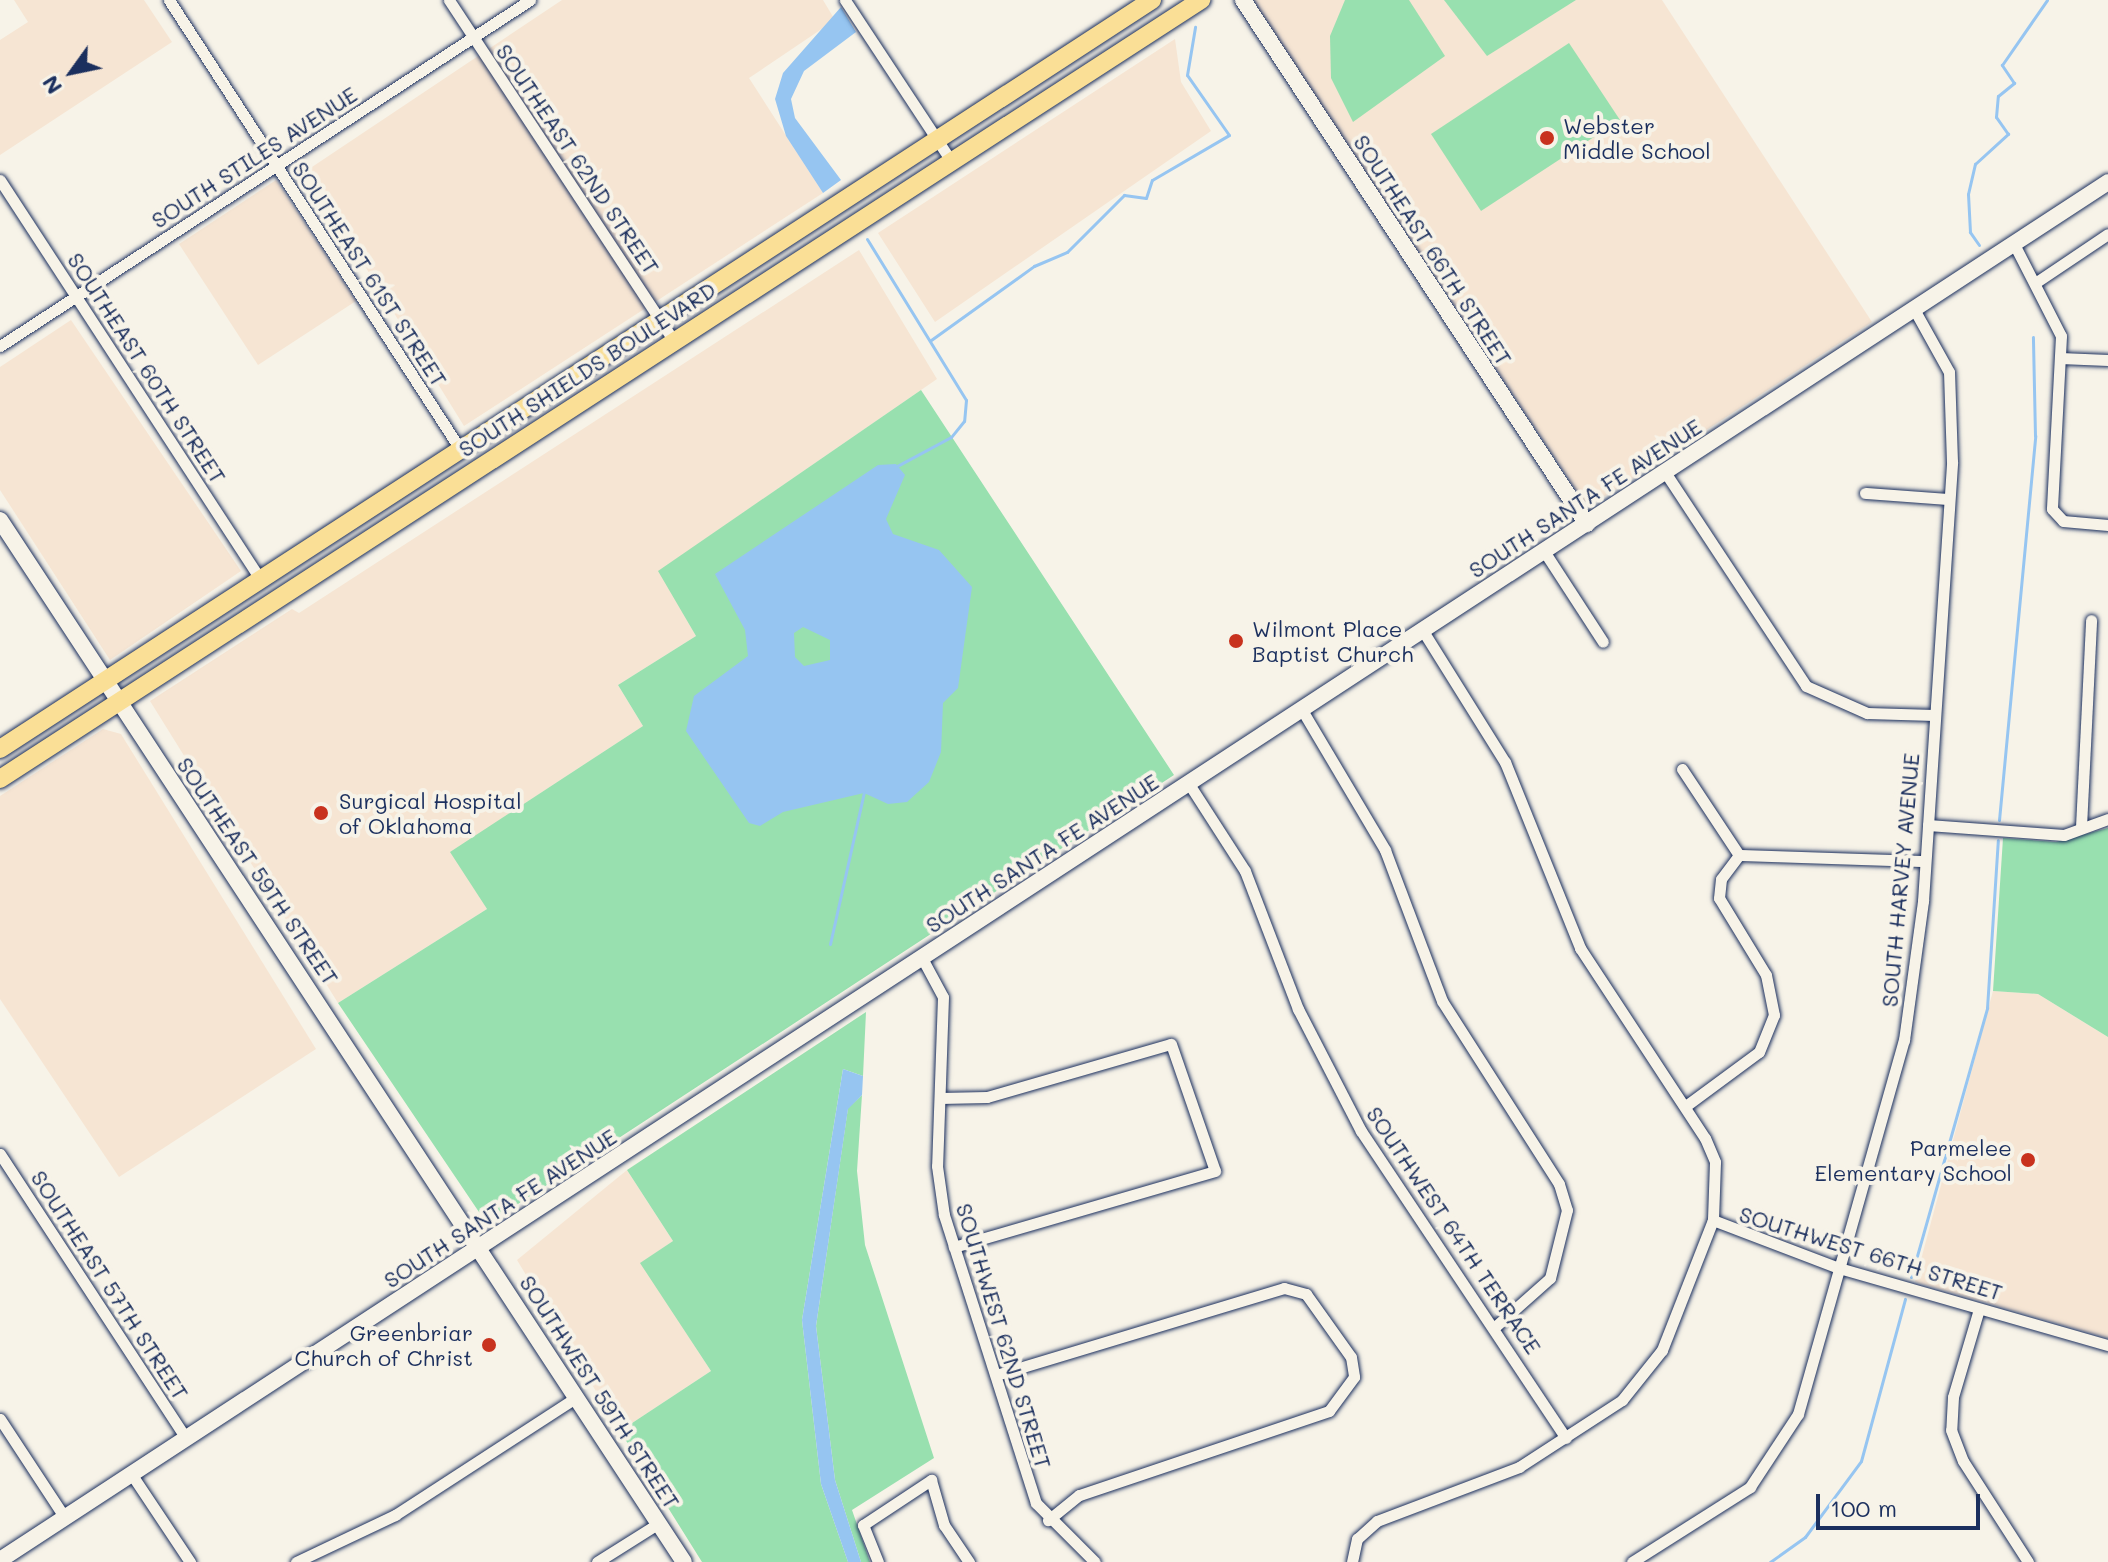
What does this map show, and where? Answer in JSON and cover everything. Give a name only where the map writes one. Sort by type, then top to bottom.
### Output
[{"type":"main road","name":"SOUTH SHIELDS BOULEVARD","points":[[0,749],[1152,0]]},
{"type":"main road","name":"SOUTH SHIELDS BOULEVARD","points":[[0,779],[1201,0]]},
{"type":"main road","name":"SOUTHEAST 66TH STREET","points":[[1243,0],[1587,524]]},
{"type":"main road","name":"SOUTH SANTA FE AVENUE","points":[[0,1560],[2108,182]]},
{"type":"main road","points":[[385,498],[399,520]]},
{"type":"main road","name":"SOUTHEAST 59TH STREET","points":[[0,520],[479,1247]]},
{"type":"main road","name":"SOUTHWEST 59TH STREET","points":[[479,1247],[684,1562]]},
{"type":"street","name":"SOUTHEAST 61ST STREET","points":[[169,0],[460,449]]},
{"type":"street","name":"SOUTHEAST 62ND STREET","points":[[449,0],[674,341]]},
{"type":"street","name":"SOUTH STILES AVENUE","points":[[0,346],[530,0]]},
{"type":"street","points":[[845,0],[951,161]]},
{"type":"street","name":"SOUTHEAST 60TH STREET","points":[[0,180],[260,579]]},
{"type":"street","points":[[2038,281],[2108,234]]},
{"type":"street","points":[[2014,244],[2058,319],[2060,358],[2052,509],[2063,521],[2108,525]]},
{"type":"street","name":"SOUTH HARVEY AVENUE","points":[[1632,1562],[1750,1487],[1798,1414],[1904,1040],[1917,977],[1949,499],[1949,372],[1914,309]]},
{"type":"street","points":[[2060,358],[2108,360]]},
{"type":"street","points":[[1665,472],[1806,686],[1867,713],[1934,715]]},
{"type":"street","points":[[1865,493],[1949,499]]},
{"type":"street","points":[[1544,551],[1603,642]]},
{"type":"street","points":[[2081,827],[2091,620]]},
{"type":"street","name":"SOUTHWEST 66TH STREET","points":[[1423,631],[1505,762],[1580,948],[1687,1105],[1715,1162],[1713,1220],[1839,1268],[2108,1345]]},
{"type":"street","points":[[1302,710],[1385,850],[1442,1001],[1559,1184],[1567,1210],[1550,1278],[1497,1325]]},
{"type":"street","points":[[1682,769],[1739,855]]},
{"type":"street","name":"SOUTHWEST 64TH TERRACE","points":[[1189,784],[1245,871],[1298,1009],[1353,1117],[1497,1325],[1566,1438]]},
{"type":"street","points":[[1928,825],[2064,835],[2108,819]]},
{"type":"street","points":[[1687,1105],[1759,1052],[1774,1015],[1766,975],[1719,898],[1721,879],[1739,855]]},
{"type":"street","points":[[1739,855],[1923,861]]},
{"type":"street","name":"SOUTHWEST 62ND STREET","points":[[922,958],[943,997],[938,1182],[954,1247],[1031,1492],[1048,1520],[1095,1562]]},
{"type":"street","points":[[940,1098],[987,1097],[1171,1044],[1215,1171],[954,1247]]},
{"type":"street","name":"SOUTHEAST 57TH STREET","points":[[0,1154],[186,1438]]},
{"type":"street","points":[[1352,1562],[1357,1539],[1377,1521],[1519,1467],[1622,1400],[1662,1350],[1713,1220]]},
{"type":"street","points":[[996,1375],[1284,1288],[1306,1294],[1340,1338],[1354,1377],[1329,1411],[1079,1495],[1048,1520]]},
{"type":"street","points":[[1979,1309],[1953,1397],[1951,1430],[2028,1562]]},
{"type":"street","points":[[296,1562],[385,1521],[577,1397]]},
{"type":"street","points":[[0,1419],[65,1518]]},
{"type":"street","points":[[132,1475],[190,1562]]},
{"type":"street","points":[[878,1562],[863,1525],[931,1480],[944,1525],[969,1562]]},
{"type":"street","points":[[597,1562],[659,1523]]},
{"type":"shaded area","points":[[14,0],[144,0],[172,42],[0,155],[0,40],[28,22]]},
{"type":"shaded area","points":[[562,0],[823,0],[835,20],[749,78],[823,193],[464,426],[306,171]]},
{"type":"shaded area","name":"Webster Middle School","points":[[1252,0],[1662,0],[1872,322],[1593,504],[1584,502]]},
{"type":"shaded area","points":[[1175,39],[1181,82],[1211,131],[935,322],[878,233]]},
{"type":"shaded area","points":[[276,180],[356,301],[258,365],[179,244]]},
{"type":"shaded area","points":[[859,250],[937,379],[659,571],[696,636],[618,685],[643,726],[451,852],[487,909],[338,1003],[150,701],[292,609],[299,613]]},
{"type":"shaded area","points":[[71,320],[241,571],[110,660],[0,490],[0,367]]},
{"type":"shaded area","points":[[103,729],[121,734],[316,1049],[119,1177],[0,999],[0,796]]},
{"type":"shaded area","name":"Parmelee Elementary School","points":[[1993,991],[2038,994],[2108,1037],[2108,1338],[1915,1282]]},
{"type":"shaded area","points":[[627,1170],[673,1241],[641,1263],[711,1371],[620,1431],[517,1260]]},
{"type":"green space","points":[[1345,0],[1409,0],[1445,56],[1353,122],[1331,78],[1330,36]]},
{"type":"green space","points":[[1444,0],[1576,0],[1487,56]]},
{"type":"green space","points":[[1569,43],[1620,120],[1481,211],[1431,134]]},
{"type":"green space","points":[[921,390],[1174,775],[495,1219],[483,1218],[338,1003],[487,909],[450,852],[643,726],[618,685],[696,636],[658,571]]},
{"type":"green space","points":[[2108,828],[2108,1037],[2038,994],[1993,991],[2003,838],[2056,842]]},
{"type":"green space","points":[[866,1012],[863,1076],[843,1069],[802,1320],[821,1484],[848,1562],[702,1562],[620,1431],[711,1371],[640,1263],[673,1241],[627,1170]]},
{"type":"green space","points":[[862,1095],[857,1171],[865,1245],[934,1458],[852,1510],[870,1562],[861,1562],[835,1480],[816,1326],[848,1108]]},
{"type":"water","points":[[841,7],[856,32],[804,71],[791,99],[795,118],[841,180],[823,193],[786,136],[775,99],[783,73]]},
{"type":"water","points":[[896,464],[905,475],[886,519],[893,534],[939,550],[972,587],[958,688],[943,703],[941,752],[929,782],[907,802],[888,804],[864,793],[783,812],[760,826],[749,823],[686,731],[694,696],[748,656],[745,630],[715,574],[878,465]],"holes":[[[803,627],[830,640],[830,660],[804,666],[795,657],[794,633]]]},
{"type":"water","points":[[843,1069],[863,1076],[862,1095],[848,1109],[816,1326],[835,1480],[861,1562],[848,1562],[821,1484],[802,1320]]},
{"type":"waterway","points":[[1979,245],[1970,232],[1968,194],[1975,164],[2008,134],[1996,117],[1998,96],[2014,83],[2002,65],[2047,0]]},
{"type":"waterway","points":[[931,340],[1034,266],[1067,252],[1124,195],[1146,198],[1152,180],[1229,135],[1187,75],[1195,27]]},
{"type":"waterway","points":[[867,239],[966,400],[964,421],[951,437],[897,466]]},
{"type":"waterway","points":[[1999,820],[2035,436],[2033,337]]},
{"type":"waterway","points":[[830,944],[864,792]]},
{"type":"waterway","points":[[1911,1277],[1987,1008],[1998,840]]},
{"type":"waterway","points":[[1770,1562],[1805,1537],[1861,1461],[1905,1299]]},
{"type":"place","name":"Webster Middle School","points":[[1547,138]]},
{"type":"place","name":"Wilmont Place Baptist Church","points":[[1236,641]]},
{"type":"place","name":"Surgical Hospital of Oklahoma","points":[[321,813]]},
{"type":"place","name":"Parmelee Elementary School","points":[[2028,1160]]},
{"type":"place","name":"Greenbriar Church of Christ","points":[[489,1345]]}]
